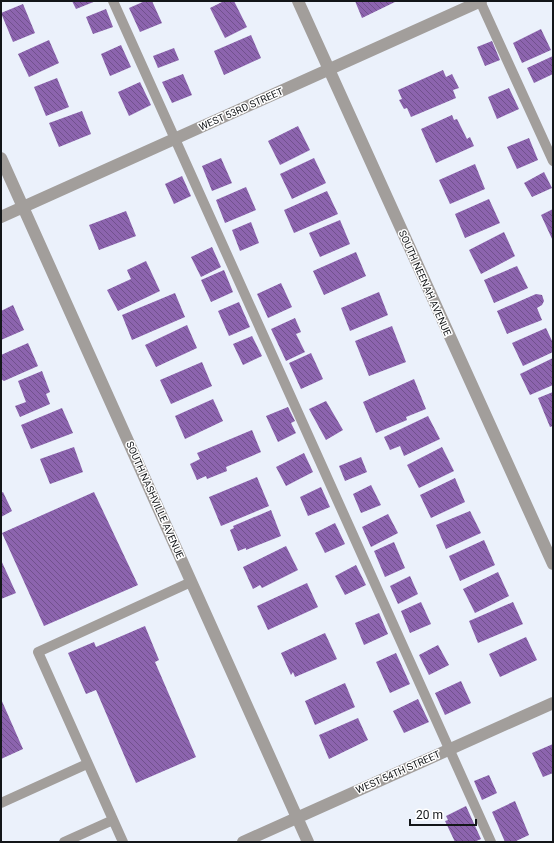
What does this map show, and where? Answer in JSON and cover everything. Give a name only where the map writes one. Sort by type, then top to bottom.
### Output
[{"type":"street","name":"SOUTH NEENAH AVENUE","points":[[298,1],[553,564]]},
{"type":"street","name":"WEST 53RD STREET","points":[[1,217],[480,1]]},
{"type":"street","name":"SOUTH NASHVILLE AVENUE","points":[[1,158],[308,842]]},
{"type":"street","name":"WEST 54TH STREET","points":[[243,842],[553,703]]},
{"type":"lane","points":[[113,1],[492,842]]},
{"type":"lane","points":[[480,1],[553,161]]},
{"type":"lane","points":[[123,842],[38,652],[191,582]]},
{"type":"lane","points":[[1,803],[87,764]]},
{"type":"lane","points":[[64,842],[113,820]]},
{"type":"building","points":[[72,1],[96,1],[76,9]]},
{"type":"building","points":[[145,1],[152,1],[162,23],[140,32],[129,8]]},
{"type":"building","points":[[224,1],[234,1],[247,27],[225,38],[210,8]]},
{"type":"building","points":[[355,1],[397,1],[362,18]]},
{"type":"building","points":[[23,4],[35,33],[13,42],[1,13]]},
{"type":"building","points":[[106,9],[113,27],[93,34],[86,17]]},
{"type":"building","points":[[541,29],[551,50],[522,63],[513,43]]},
{"type":"building","points":[[251,35],[261,58],[224,75],[214,51]]},
{"type":"building","points":[[49,40],[59,63],[29,77],[18,54]]},
{"type":"building","points":[[492,41],[500,60],[485,66],[477,47]]},
{"type":"building","points":[[121,45],[131,67],[110,76],[101,54]]},
{"type":"building","points":[[174,48],[179,60],[158,68],[153,56]]},
{"type":"building","points":[[553,56],[553,74],[534,83],[527,68]]},
{"type":"building","points":[[443,70],[446,77],[452,74],[459,88],[453,90],[456,98],[411,117],[407,108],[404,109],[399,100],[402,99],[398,90]]},
{"type":"building","points":[[183,74],[192,95],[172,103],[162,82]]},
{"type":"building","points":[[57,78],[69,107],[46,116],[34,87]]},
{"type":"building","points":[[140,82],[151,105],[129,116],[118,92]]},
{"type":"building","points":[[509,88],[519,109],[497,119],[488,97]]},
{"type":"building","points":[[82,111],[91,134],[59,147],[49,123]]},
{"type":"building","points":[[452,115],[454,120],[457,119],[467,139],[470,137],[474,146],[436,163],[421,129]]},
{"type":"building","points":[[298,126],[310,150],[280,165],[268,141]]},
{"type":"building","points":[[529,138],[538,160],[517,169],[507,147]]},
{"type":"building","points":[[221,158],[232,183],[212,191],[202,166]]},
{"type":"building","points":[[314,158],[326,183],[292,199],[280,174]]},
{"type":"building","points":[[475,164],[485,189],[450,204],[439,180]]},
{"type":"building","points":[[544,172],[552,188],[532,197],[524,183]]},
{"type":"building","points":[[182,176],[191,196],[174,204],[165,184]]},
{"type":"building","points":[[246,187],[256,210],[225,223],[216,200]]},
{"type":"building","points":[[327,191],[338,214],[294,233],[284,210]]},
{"type":"building","points":[[489,199],[500,223],[465,238],[455,214]]},
{"type":"building","points":[[553,209],[553,241],[541,215]]},
{"type":"building","points":[[126,211],[136,236],[99,250],[89,225]]},
{"type":"building","points":[[340,220],[350,244],[320,257],[309,233]]},
{"type":"building","points":[[251,222],[259,243],[240,251],[232,230]]},
{"type":"building","points":[[504,232],[515,256],[481,274],[469,250]]},
{"type":"building","points":[[212,247],[221,267],[201,277],[191,257]]},
{"type":"building","points":[[356,252],[366,276],[324,295],[313,271]]},
{"type":"building","points":[[146,261],[160,291],[118,311],[107,290],[131,279],[127,270]]},
{"type":"building","points":[[517,266],[528,288],[494,303],[484,280]]},
{"type":"building","points":[[224,270],[233,292],[211,302],[201,280]]},
{"type":"building","points":[[281,283],[292,307],[268,318],[257,294]]},
{"type":"building","points":[[379,292],[388,315],[350,331],[341,308]]},
{"type":"building","points":[[175,293],[185,317],[132,340],[122,315]]},
{"type":"building","points":[[536,294],[542,295],[544,301],[542,305],[537,308],[542,320],[507,334],[497,311]]},
{"type":"building","points":[[239,302],[250,327],[229,336],[218,311]]},
{"type":"building","points":[[13,305],[24,330],[1,340],[1,311]]},
{"type":"building","points":[[295,318],[301,332],[296,334],[305,352],[286,361],[271,329]]},
{"type":"building","points":[[187,325],[197,348],[156,367],[145,345]]},
{"type":"building","points":[[392,326],[406,362],[369,376],[355,341]]},
{"type":"building","points":[[546,328],[553,343],[553,352],[523,366],[512,343]]},
{"type":"building","points":[[252,336],[262,356],[243,365],[233,344]]},
{"type":"building","points":[[28,343],[38,366],[4,381],[1,379],[1,355]]},
{"type":"building","points":[[311,353],[323,379],[301,389],[289,363]]},
{"type":"building","points":[[553,358],[553,385],[530,395],[520,374]]},
{"type":"building","points":[[202,362],[212,386],[171,404],[160,380]]},
{"type":"building","points":[[42,371],[50,392],[46,394],[50,404],[20,417],[15,406],[26,402],[18,381]]},
{"type":"building","points":[[414,379],[426,409],[406,417],[407,420],[376,433],[363,402]]},
{"type":"building","points":[[553,392],[553,426],[550,427],[538,398]]},
{"type":"building","points":[[213,399],[223,421],[185,439],[175,416]]},
{"type":"building","points":[[326,401],[343,430],[326,440],[309,409]]},
{"type":"building","points":[[288,407],[295,421],[291,423],[296,433],[278,442],[266,416]]},
{"type":"building","points":[[62,408],[73,433],[31,449],[21,425]]},
{"type":"building","points":[[428,416],[440,439],[404,456],[400,446],[390,450],[384,437]]},
{"type":"building","points":[[252,430],[261,452],[226,467],[227,471],[207,479],[206,476],[197,480],[190,464],[200,459],[197,453]]},
{"type":"building","points":[[74,447],[83,472],[50,484],[40,459]]},
{"type":"building","points":[[442,447],[454,471],[419,488],[407,465]]},
{"type":"building","points":[[304,453],[313,472],[286,486],[276,467]]},
{"type":"building","points":[[361,457],[367,472],[345,481],[339,466]]},
{"type":"building","points":[[257,477],[269,506],[221,526],[209,497]]},
{"type":"building","points":[[455,478],[465,502],[431,518],[420,495]]},
{"type":"building","points":[[371,485],[381,505],[361,513],[353,494]]},
{"type":"building","points":[[321,487],[330,507],[308,516],[300,497]]},
{"type":"building","points":[[3,492],[12,511],[1,517],[1,493]]},
{"type":"building","points":[[94,492],[138,585],[44,626],[2,533]]},
{"type":"building","points":[[271,510],[281,536],[246,550],[246,548],[238,551],[230,530],[234,528],[233,526]]},
{"type":"building","points":[[470,511],[481,533],[446,549],[436,525]]},
{"type":"building","points":[[388,514],[398,533],[371,547],[362,527]]},
{"type":"building","points":[[335,523],[345,544],[325,553],[315,533]]},
{"type":"building","points":[[484,540],[495,565],[460,581],[449,556]]},
{"type":"building","points":[[394,542],[405,568],[385,577],[374,551]]},
{"type":"building","points":[[286,546],[298,570],[262,588],[260,585],[253,589],[243,567]]},
{"type":"building","points":[[1,560],[16,593],[1,599]]},
{"type":"building","points":[[356,565],[366,585],[345,595],[335,576]]},
{"type":"building","points":[[498,572],[509,596],[475,613],[463,589]]},
{"type":"building","points":[[410,576],[418,594],[398,604],[390,586]]},
{"type":"building","points":[[307,583],[318,607],[268,630],[257,606]]},
{"type":"building","points":[[421,602],[431,624],[410,633],[401,611]]},
{"type":"building","points":[[513,602],[523,624],[478,643],[469,621]]},
{"type":"building","points":[[379,613],[388,634],[364,645],[355,623]]},
{"type":"building","points":[[145,626],[159,660],[155,662],[196,757],[136,783],[96,690],[86,694],[68,653],[94,642],[96,647]]},
{"type":"building","points":[[325,633],[337,659],[295,677],[293,672],[291,675],[281,653]]},
{"type":"building","points":[[526,637],[537,660],[500,677],[489,654]]},
{"type":"building","points":[[438,645],[449,665],[429,675],[419,655]]},
{"type":"building","points":[[396,653],[410,684],[390,693],[376,662]]},
{"type":"building","points":[[461,681],[471,703],[445,715],[435,693]]},
{"type":"building","points":[[345,683],[355,707],[315,725],[305,701]]},
{"type":"building","points":[[1,699],[23,749],[1,759]]},
{"type":"building","points":[[418,699],[429,722],[404,733],[393,711]]},
{"type":"building","points":[[358,718],[368,740],[329,759],[319,735]]},
{"type":"building","points":[[553,744],[553,773],[543,777],[532,753]]},
{"type":"building","points":[[489,775],[497,793],[482,800],[474,781]]},
{"type":"building","points":[[515,801],[529,835],[514,842],[505,842],[492,812]]},
{"type":"building","points":[[466,806],[481,839],[474,842],[455,842],[445,821],[448,820],[446,816]]}]
